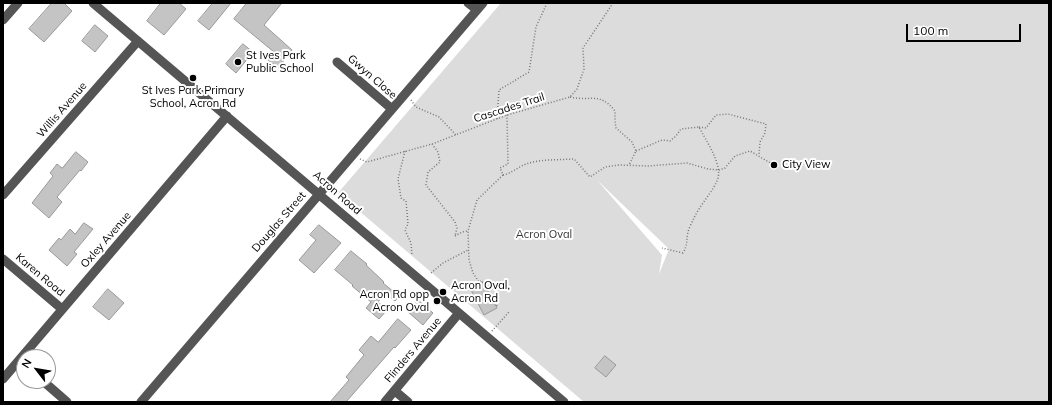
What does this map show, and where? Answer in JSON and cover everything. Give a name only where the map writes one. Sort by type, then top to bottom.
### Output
[{"type":"street","points":[[3,20],[18,3]]},
{"type":"street","name":"Acron Road","points":[[93,3],[564,402]]},
{"type":"street","points":[[468,3],[480,6]]},
{"type":"street","name":"Douglas Street","points":[[141,402],[480,6]]},
{"type":"street","name":"Willis Avenue","points":[[3,195],[138,40]]},
{"type":"street","name":"Gwyn Close","points":[[337,62],[392,109]]},
{"type":"street","name":"Oxley Avenue","points":[[32,349],[62,309],[227,116]]},
{"type":"street","name":"Karen Road","points":[[3,259],[62,309]]},
{"type":"street","name":"Flinders Avenue","points":[[385,402],[459,313]]},
{"type":"street","name":"Oxley Avenue","points":[[3,379],[16,367]]},
{"type":"street","points":[[52,389],[67,402]]},
{"type":"street","points":[[395,391],[408,402]]},
{"type":"path","points":[[497,119],[499,90],[529,72],[536,27],[547,3]]},
{"type":"path","points":[[570,97],[577,89],[584,70],[583,48],[613,3]]},
{"type":"path","points":[[406,93],[416,107],[439,117],[456,135]]},
{"type":"path","name":"Cascades Trail","points":[[352,156],[367,162],[432,144],[507,115],[570,97],[579,99],[602,99],[608,102],[615,111],[616,128],[632,142],[636,151]]},
{"type":"path","points":[[629,165],[636,151],[662,140],[670,141],[681,130],[699,127],[706,128],[716,115],[728,114],[766,124],[765,133],[760,142],[759,155]]},
{"type":"path","points":[[503,175],[500,168],[508,164],[507,115]]},
{"type":"path","points":[[662,248],[683,253],[687,245],[688,232],[694,218],[701,204],[718,180],[719,170],[716,160],[699,127]]},
{"type":"path","points":[[432,144],[438,152],[440,162],[428,172],[426,185],[455,222],[457,228],[456,236],[462,232],[468,231]]},
{"type":"path","points":[[405,151],[398,179],[401,198],[406,201],[408,224],[405,230],[411,243],[412,255]]},
{"type":"path","points":[[497,306],[482,281],[479,282],[473,273],[468,250],[468,231],[477,200],[503,175],[515,171],[526,164],[574,159],[590,177],[605,167],[629,165],[648,166],[687,163],[708,169],[719,170],[725,168],[735,156],[750,151],[774,165]]},
{"type":"path","points":[[431,273],[443,263],[468,250]]},
{"type":"path","points":[[488,290],[495,286]]},
{"type":"path","points":[[487,337],[509,312]]},
{"type":"green space","name":"Acron Oval","points":[[501,3],[1049,3],[1049,402],[584,402],[338,193]],"holes":[[[597,180],[669,249],[659,274],[662,255]]]},
{"type":"building","points":[[52,3],[64,3],[72,11],[44,42],[29,29]]},
{"type":"building","points":[[161,3],[179,3],[186,9],[164,35],[147,21]]},
{"type":"building","points":[[213,3],[231,3],[209,30],[198,21]]},
{"type":"building","points":[[247,3],[282,3],[264,25],[292,50],[278,68],[268,60],[274,52],[234,19]]},
{"type":"building","points":[[95,25],[108,36],[95,52],[82,41]]},
{"type":"building","points":[[243,44],[253,52],[236,73],[226,64]]},
{"type":"building","points":[[76,152],[88,162],[57,197],[62,202],[49,218],[32,203],[53,176],[50,173],[57,164],[62,168]]},
{"type":"building","points":[[84,223],[93,229],[74,252],[77,254],[67,266],[49,250],[59,238],[61,240],[70,229],[75,234]]},
{"type":"building","points":[[319,225],[341,243],[314,273],[299,260],[316,240],[310,235]]},
{"type":"building","points":[[351,251],[367,264],[366,265],[384,282],[383,283],[399,296],[395,301],[385,293],[378,302],[387,310],[379,319],[366,308],[371,302],[335,270]]},
{"type":"building","points":[[483,282],[497,308],[484,315],[470,288]]},
{"type":"building","points":[[108,289],[124,303],[109,320],[93,307]]},
{"type":"building","points":[[418,300],[433,313],[423,325],[408,312]]},
{"type":"building","points":[[398,319],[411,330],[395,348],[394,347],[346,402],[330,402],[349,380],[346,377],[364,355],[359,350],[371,336],[378,342]]},
{"type":"building","points":[[605,356],[616,365],[606,377],[595,368]]},
{"type":"place","name":"St Ives Park Public School","points":[[238,62]]},
{"type":"place","name":"St Ives Park Primary School, Acron Rd","points":[[193,78]]},
{"type":"place","name":"City View","points":[[774,165]]},
{"type":"place","name":"Acron Oval, Acron Rd","points":[[443,292]]},
{"type":"place","name":"Acron Rd opp Acron Oval","points":[[437,301]]}]
